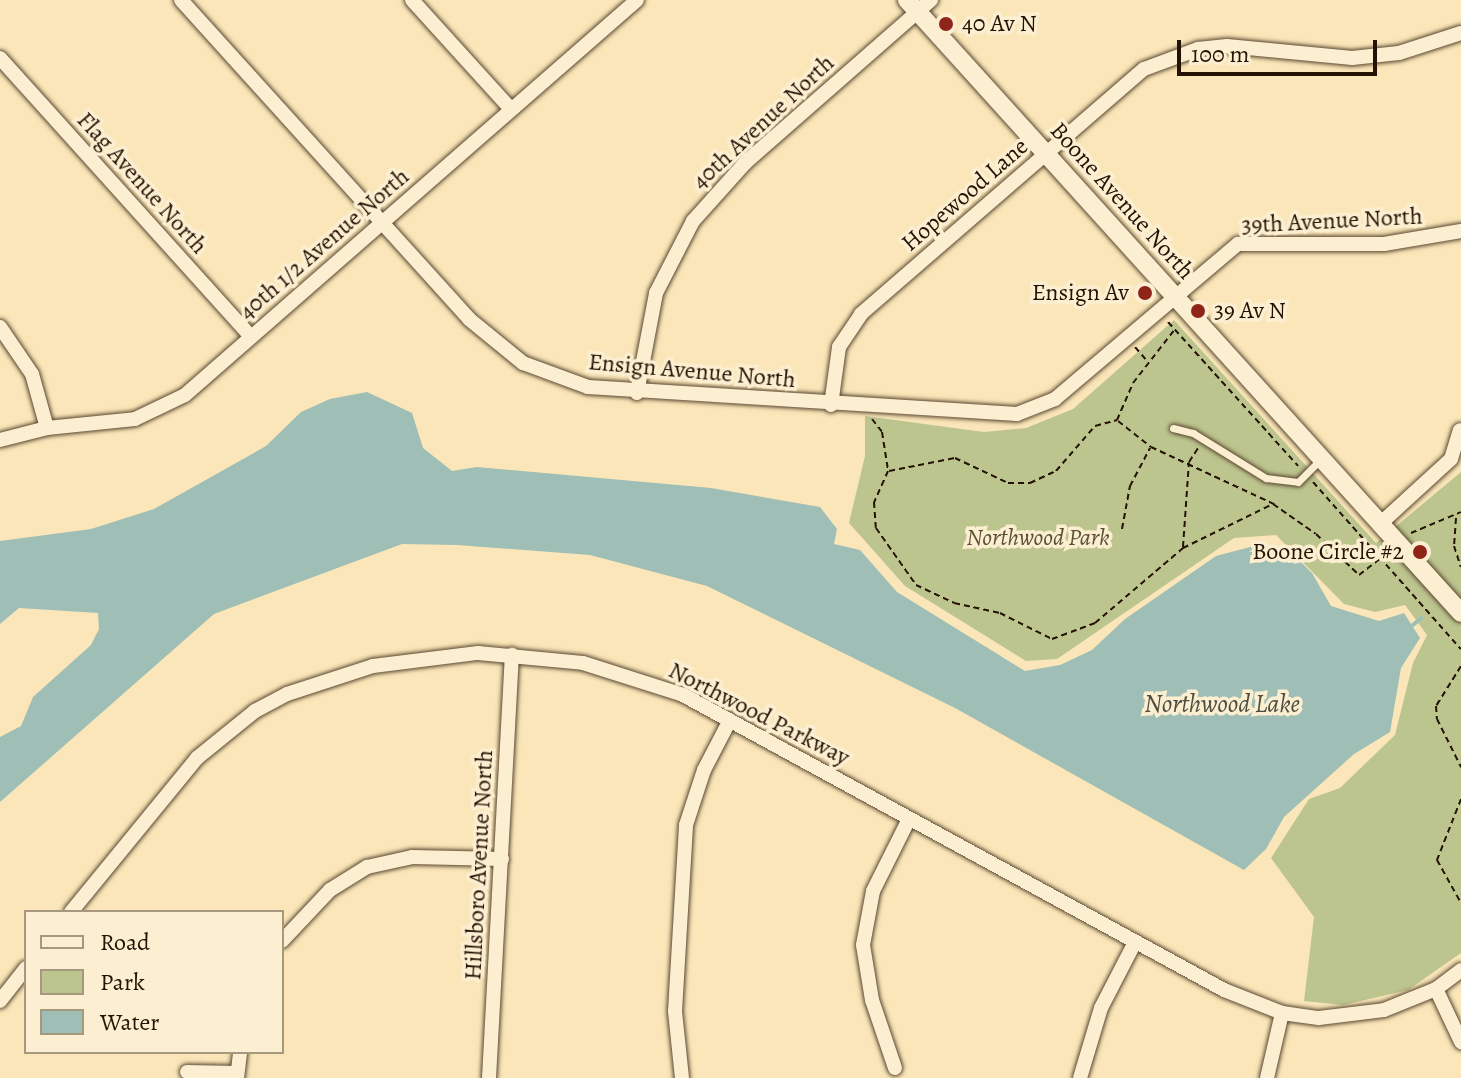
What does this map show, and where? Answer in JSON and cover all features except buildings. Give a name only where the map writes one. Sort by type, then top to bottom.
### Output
[{"type":"street","name":"Ensign Avenue North","points":[[181,0],[469,319],[523,363],[588,387],[993,417],[1037,410],[1174,296]]},
{"type":"street","points":[[412,0],[511,109]]},
{"type":"street","name":"40th 1/2 Avenue North","points":[[0,440],[47,428],[135,419],[185,395],[637,0]]},
{"type":"street","name":"Boone Avenue North","points":[[919,4],[1046,153],[1461,613]]},
{"type":"street","name":"40th Avenue North","points":[[637,393],[656,293],[693,221],[746,162],[919,4]]},
{"type":"street","name":"Hopewood Lane","points":[[831,405],[839,347],[848,329],[1121,87],[1169,57],[1227,46],[1352,58],[1399,53],[1461,33]]},
{"type":"street","name":"Flag Avenue North","points":[[0,58],[251,337]]},
{"type":"street","name":"39th Avenue North","points":[[1174,296],[1238,244],[1384,244],[1461,231]]},
{"type":"street","points":[[0,327],[32,374],[47,428]]},
{"type":"street","points":[[1380,524],[1451,459],[1460,430]]},
{"type":"street","name":"Northwood Parkway","points":[[73,910],[197,758],[255,711],[287,694],[373,666],[424,657],[512,655],[634,676],[730,720],[1224,990],[1282,1013],[1351,1017],[1436,989],[1461,970]]},
{"type":"street","name":"Hillsboro Avenue North","points":[[489,1078],[512,655]]},
{"type":"street","points":[[682,1078],[675,1011],[686,825],[704,770],[730,720]]},
{"type":"street","points":[[895,1068],[872,1000],[863,945],[873,891],[909,819]]},
{"type":"street","points":[[284,939],[330,890],[367,867],[412,857],[502,859]]},
{"type":"street","points":[[1080,1078],[1101,1008],[1135,942]]},
{"type":"street","points":[[0,1001],[24,971]]},
{"type":"street","points":[[1436,989],[1461,1042]]},
{"type":"street","points":[[1267,1078],[1282,1013]]},
{"type":"street","points":[[187,1072],[237,1076],[240,1054]]},
{"type":"lane","points":[[1173,428],[1203,439],[1266,478],[1298,482],[1322,458]]},
{"type":"path","points":[[1117,420],[1133,383],[1150,364],[1161,341],[1175,329]]},
{"type":"path","points":[[1127,337],[1150,364]]},
{"type":"path","points":[[873,408],[872,422],[882,432],[888,471],[874,502],[876,528],[916,585],[954,603],[1000,613],[1052,639],[1095,623],[1183,548],[1273,504]]},
{"type":"path","points":[[1117,420],[1151,447],[1189,462],[1304,523],[1359,575],[1381,560],[1396,541],[1456,517],[1461,512]]},
{"type":"path","points":[[888,471],[955,458],[1008,483],[1030,483],[1056,471],[1095,426],[1117,420]]},
{"type":"path","points":[[1183,548],[1189,462],[1203,439]]},
{"type":"path","points":[[1122,529],[1130,486],[1151,447]]},
{"type":"path","points":[[1456,517],[1454,546],[1461,567]]},
{"type":"path","points":[[1461,666],[1436,706],[1437,719],[1461,767]]},
{"type":"path","points":[[1461,799],[1437,860],[1461,903]]},
{"type":"green space","name":"Northwood Park","points":[[1174,320],[1376,543],[1461,472],[1461,953],[1408,990],[1343,1005],[1304,1001],[1314,917],[1271,858],[1309,799],[1340,788],[1395,735],[1413,663],[1427,635],[1405,605],[1375,612],[1344,604],[1276,535],[1234,538],[1057,659],[1026,661],[905,586],[849,523],[865,456],[865,416],[984,432],[1026,428],[1073,409]]},
{"type":"water","name":"Northwood Lake","points":[[367,392],[412,413],[423,448],[452,471],[477,467],[711,488],[820,507],[837,529],[834,544],[860,550],[897,592],[1025,671],[1060,665],[1092,650],[1125,619],[1216,556],[1254,546],[1291,552],[1312,573],[1331,606],[1379,621],[1404,613],[1420,638],[1401,668],[1390,732],[1354,754],[1284,817],[1266,849],[1244,870],[955,708],[707,586],[590,555],[457,545],[402,544],[214,614],[0,802],[0,737],[21,726],[33,697],[91,645],[99,629],[98,613],[19,608],[0,624],[0,541],[91,529],[154,509],[266,446],[301,412],[330,399]]},
{"type":"waterway","points":[[1413,625],[1421,618]]},
{"type":"place","name":"40 Av N","points":[[946,24]]},
{"type":"place","name":"Ensign Av","points":[[1145,293]]},
{"type":"place","name":"39 Av N","points":[[1198,311]]},
{"type":"place","name":"Boone Circle #2","points":[[1420,552]]}]
